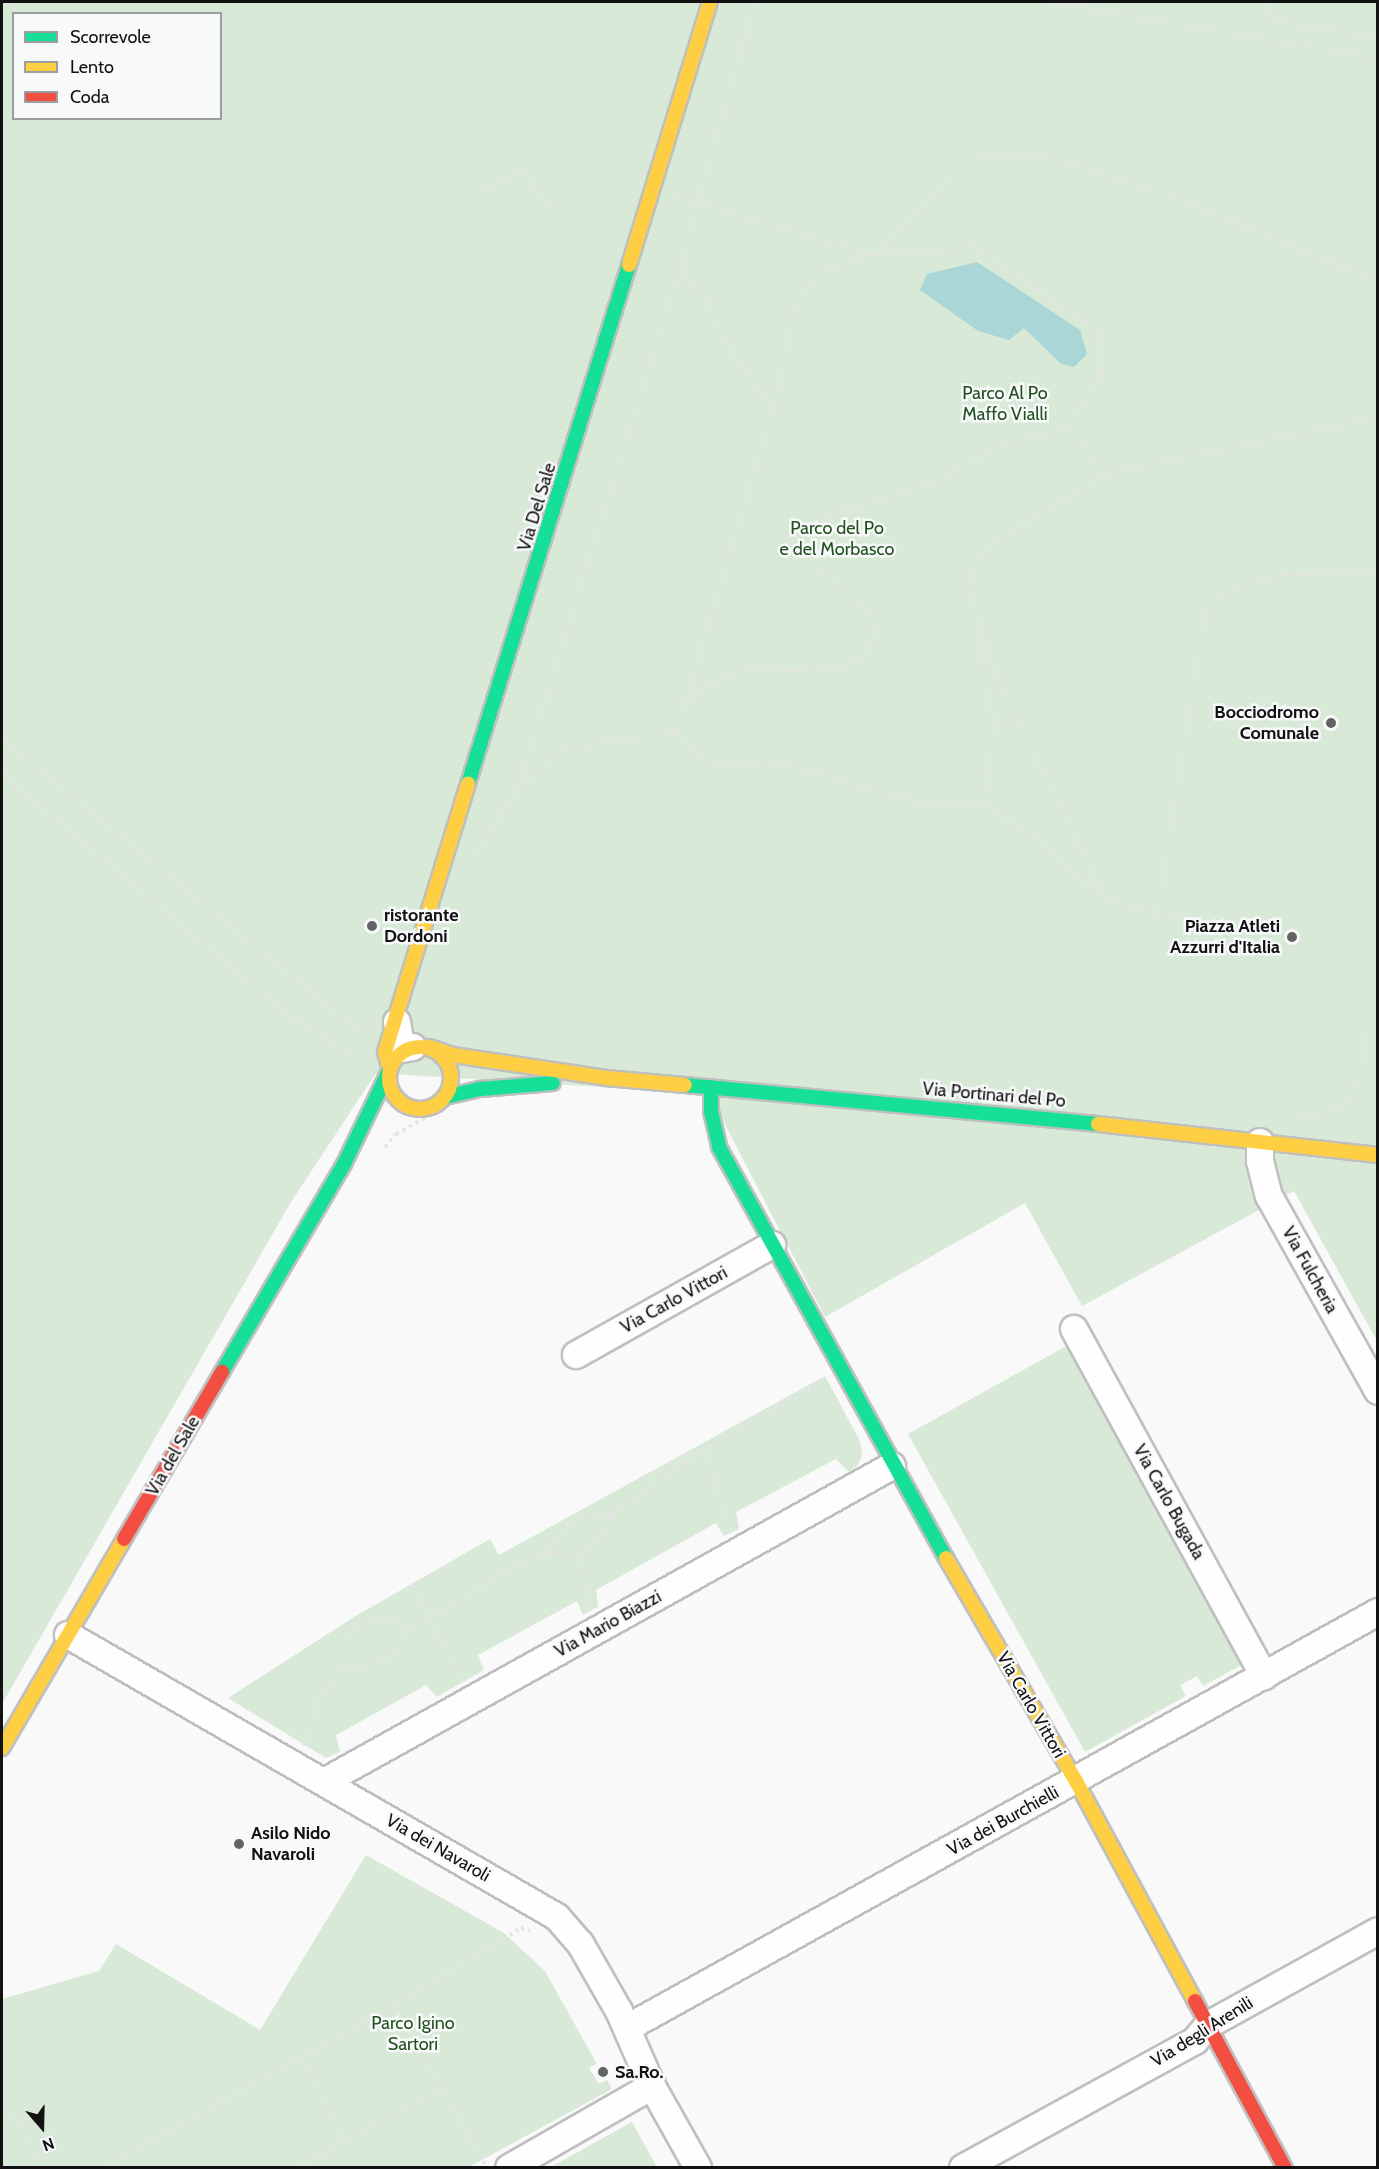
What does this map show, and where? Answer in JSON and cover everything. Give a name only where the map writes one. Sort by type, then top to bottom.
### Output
[{"type":"street","name":"Via Del Sale","points":[[397,1022],[710,2]]},
{"type":"street","points":[[397,1022],[402,1049],[422,1047],[446,1059],[452,1079],[445,1097]]},
{"type":"street","name":"Via del Sale","points":[[2,1748],[344,1164],[389,1063],[397,1022]]},
{"type":"street","name":"Via del Sale","points":[[389,1063],[422,1047]]},
{"type":"street","name":"Via Portinari del Po","points":[[422,1047],[453,1055],[606,1078],[1377,1155]]},
{"type":"street","points":[[389,1063],[389,1081],[397,1099],[415,1109]]},
{"type":"street","name":"Via Portinari del Po","points":[[445,1097],[481,1089],[606,1078]]},
{"type":"street","name":"Via Carlo Vittori","points":[[711,1087],[711,1111],[719,1147],[892,1466],[1076,1781],[1285,2168]]},
{"type":"street","name":"Via del Sale","points":[[344,1164],[379,1120],[396,1111],[432,1107],[445,1097]]},
{"type":"street","name":"Via Fulcheria","points":[[1260,1142],[1260,1161],[1269,1196],[1377,1392]]},
{"type":"street","name":"Via Carlo Vittori","points":[[576,1355],[772,1245]]},
{"type":"street","name":"Via Carlo Bugada","points":[[1074,1329],[1264,1676]]},
{"type":"street","name":"Via Mario Biazzi","points":[[317,1778],[473,1699],[892,1466]]},
{"type":"street","name":"Via dei Burchielli","points":[[627,2028],[1377,1612]]},
{"type":"street","name":"Via dei Navaroli","points":[[68,1635],[557,1917],[580,1943],[627,2028],[652,2086],[698,2168]]},
{"type":"street","name":"Via degli Arenili","points":[[963,2168],[1195,2041],[1208,2025],[1377,1931]]},
{"type":"street","points":[[508,2168],[652,2086]]},
{"type":"path","points":[[517,791],[681,266],[696,204],[754,2]]},
{"type":"path","points":[[1047,2],[1377,58]]},
{"type":"path","points":[[1267,2],[1265,7],[1272,20],[1377,38]]},
{"type":"path","points":[[529,154],[528,183],[552,205]]},
{"type":"path","points":[[874,255],[978,154],[1062,160],[1176,198],[1377,282]]},
{"type":"path","points":[[485,191],[511,175],[528,171]]},
{"type":"path","points":[[696,204],[729,210],[874,255]]},
{"type":"path","points":[[677,732],[685,704],[773,408],[795,306],[817,273],[874,255],[973,247],[1102,334],[1102,374],[1066,429],[1006,443],[933,483],[830,515],[812,535],[816,565],[867,614],[876,627],[872,646],[854,664],[824,671],[746,669],[713,682],[685,704]]},
{"type":"path","points":[[681,266],[689,285],[706,302],[722,335],[773,408]]},
{"type":"path","points":[[1105,897],[1061,813],[995,673],[968,584],[975,566],[994,542],[1108,473],[1356,422],[1377,413]]},
{"type":"path","points":[[1066,429],[1108,473]]},
{"type":"path","points":[[1157,914],[1205,610],[1234,587],[1280,575],[1377,572]]},
{"type":"path","points":[[980,625],[983,682],[995,722],[985,805]]},
{"type":"path","points":[[476,856],[517,791],[561,746],[584,746],[677,732]]},
{"type":"path","points":[[677,732],[696,755],[721,765],[767,760],[927,804],[985,805],[1029,832],[1065,867],[1105,897],[1157,914],[1224,923]]},
{"type":"path","points":[[2,739],[389,1063]]},
{"type":"path","points":[[2,774],[290,1016],[371,1067],[389,1063]]},
{"type":"path","points":[[1294,1118],[1332,1112],[1351,1101],[1360,1083],[1365,1034]]},
{"type":"path","points":[[380,1152],[396,1134],[432,1114]]},
{"type":"path","points":[[543,1554],[570,1521],[611,1515],[722,1436],[841,1372]]},
{"type":"path","points":[[705,1450],[731,1533],[741,1550]]},
{"type":"path","points":[[317,1778],[304,1744],[312,1717],[343,1666],[346,1636],[360,1624],[390,1620],[411,1626],[430,1619],[507,1570],[543,1554],[580,1552],[602,1533],[611,1515]]},
{"type":"path","points":[[580,1552],[586,1597],[600,1629]]},
{"type":"path","points":[[412,1585],[473,1699]]},
{"type":"path","points":[[343,1666],[367,1666],[385,1660],[396,1652],[411,1626]]},
{"type":"path","points":[[103,2168],[394,2005],[521,1928],[541,1933]]},
{"type":"path","points":[[394,2005],[443,2087],[487,2168]]},
{"type":"path","points":[[301,2057],[345,2140]]},
{"type":"path","points":[[296,2168],[443,2087]]},
{"type":"path","points":[[2,2111],[16,2119],[42,2168]]},
{"type":"path","points":[[321,2168],[323,2152]]},
{"type":"green space","name":"Parco del Po e del Morbasco","points":[[2,2],[1377,2],[1377,1341],[1294,1191],[1082,1306],[1025,1203],[825,1317],[709,1094],[376,1073],[291,1202],[2,1704]]},
{"type":"green space","points":[[1068,1345],[1245,1663],[1203,1686],[1197,1676],[1180,1685],[1186,1696],[1085,1752],[908,1434]]},
{"type":"green space","points":[[825,1376],[860,1441],[862,1456],[858,1465],[849,1472],[836,1459],[736,1512],[739,1529],[724,1536],[716,1523],[596,1590],[598,1607],[583,1615],[577,1601],[478,1655],[484,1670],[437,1697],[426,1685],[336,1735],[340,1752],[326,1758],[228,1698],[354,1617],[490,1539],[499,1555]]},
{"type":"green space","name":"Parco Igino Sartori","points":[[366,1855],[504,1933],[545,1971],[597,2064],[589,2068],[599,2084],[607,2080],[612,2089],[469,2167],[2,2167],[2,1999],[99,1971],[116,1944],[260,2030]]},
{"type":"green space","points":[[632,2122],[657,2167],[551,2167]]},
{"type":"water","points":[[977,262],[1080,330],[1087,354],[1074,367],[1061,364],[1024,328],[1009,340],[978,331],[920,290],[927,274]]},
{"type":"traffic: fast","points":[[468,784],[629,265]]},
{"type":"traffic: fast","points":[[222,1372],[344,1164],[389,1071]]},
{"type":"traffic: fast","points":[[445,1097],[481,1089],[553,1083]]},
{"type":"traffic: fast","points":[[685,1085],[1098,1124]]},
{"type":"traffic: fast","points":[[711,1087],[711,1111],[719,1147],[946,1558]]},
{"type":"traffic: slow","points":[[629,265],[710,2]]},
{"type":"traffic: slow","points":[[392,1063],[388,1063],[385,1052],[468,784]]},
{"type":"traffic: slow","points":[[414,1047],[426,1047],[442,1056],[449,1066],[451,1078],[449,1090],[442,1100],[426,1109],[414,1109],[403,1104],[394,1095],[389,1084],[389,1072],[394,1061],[403,1052],[414,1047]]},
{"type":"traffic: slow","points":[[430,1047],[453,1055],[606,1078],[685,1085]]},
{"type":"traffic: slow","points":[[1098,1124],[1378,1155]]},
{"type":"traffic: slow","points":[[2,1748],[124,1539]]},
{"type":"traffic: slow","points":[[946,1558],[1076,1781],[1195,2001]]},
{"type":"traffic: jam","points":[[124,1539],[222,1372]]},
{"type":"traffic: jam","points":[[1195,2001],[1285,2168]]},
{"type":"place","name":"Bocciodromo Comunale","points":[[1331,723]]},
{"type":"place","name":"ristorante Dordoni","points":[[372,926]]},
{"type":"place","name":"Piazza Atleti Azzurri d'Italia","points":[[1292,937]]},
{"type":"place","name":"Asilo Nido Navaroli","points":[[239,1844]]},
{"type":"place","name":"Sa.Ro.","points":[[603,2072]]},
{"type":"park label","name":"Parco Al Po Maffo Vialli","points":[[1005,404]]}]
